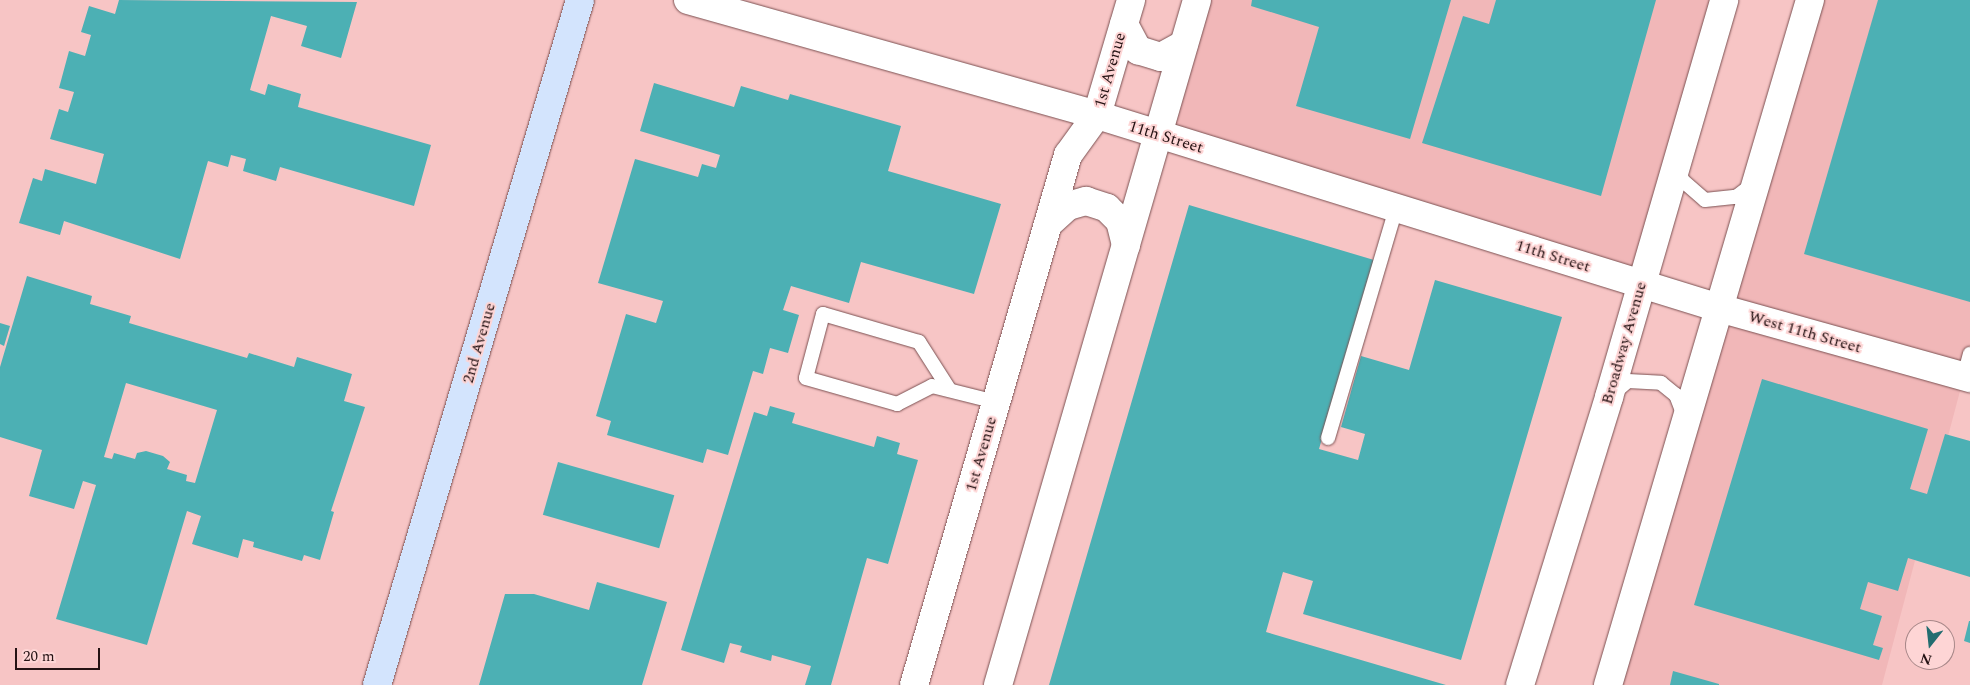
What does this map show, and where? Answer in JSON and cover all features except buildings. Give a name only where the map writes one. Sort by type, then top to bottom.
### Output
[{"type":"main road","name":"2nd Avenue","points":[[378,685],[580,0]]},
{"type":"street","name":"11th Street","points":[[688,0],[1097,115],[1641,283]]},
{"type":"street","points":[[998,685],[1197,0]]},
{"type":"street","name":"Broadway Avenue","points":[[1520,685],[1609,397],[1724,0]]},
{"type":"street","points":[[1608,685],[1810,0]]},
{"type":"street","name":"1st Avenue","points":[[914,685],[1068,155],[1097,115],[1127,12]]},
{"type":"street","name":"1st Avenue","points":[[1127,12],[1138,50],[1161,57],[1184,44]]},
{"type":"street","points":[[1048,224],[1068,206],[1086,201],[1107,208],[1120,221],[1126,245]]},
{"type":"street","name":"West 11th Street","points":[[1641,283],[1720,308],[1968,369]]},
{"type":"lane","points":[[1677,158],[1682,180],[1705,200],[1736,197],[1756,182]]},
{"type":"lane","points":[[1328,438],[1396,208]]},
{"type":"lane","points":[[949,389],[919,342],[823,314],[806,378],[897,404],[932,386],[996,402]]},
{"type":"lane","points":[[1609,397],[1628,381],[1661,383],[1676,396],[1686,421]]},
{"type":"shaded area","points":[[1198,0],[1724,0],[1641,283],[1159,134]]},
{"type":"shaded area","points":[[1810,0],[1970,0],[1970,378],[1964,376],[1882,685],[1608,685]]}]
